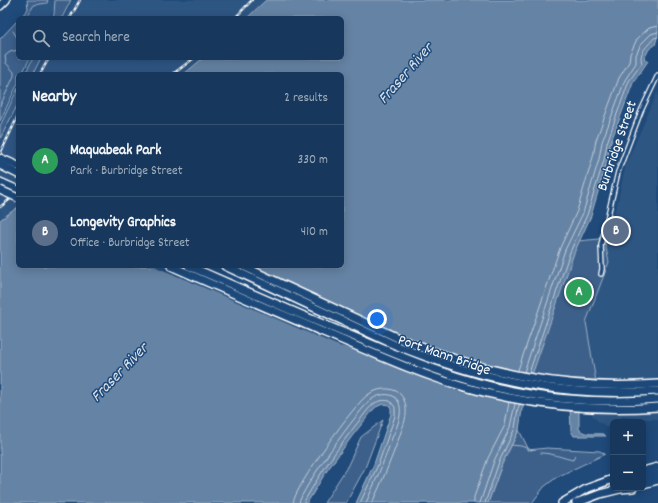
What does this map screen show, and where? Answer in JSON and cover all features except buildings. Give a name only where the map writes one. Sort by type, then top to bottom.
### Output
[{"type":"highway","points":[[0,6],[6,0]]},
{"type":"highway","points":[[0,158],[16,165]]},
{"type":"highway","points":[[0,166],[16,173]]},
{"type":"highway","points":[[0,182],[16,189]]},
{"type":"highway","points":[[0,190],[16,197]]},
{"type":"highway","points":[[176,268],[388,359],[460,385],[512,398],[560,406],[610,409],[658,407]]},
{"type":"highway","name":"Port Mann Bridge","points":[[194,268],[343,333],[416,362],[462,378],[514,391],[561,398],[610,402],[658,400]]},
{"type":"highway","name":"Port Mann Bridge","points":[[229,268],[395,345],[464,370],[515,383],[561,390],[610,393],[658,391]]},
{"type":"highway","points":[[247,268],[398,338],[467,364],[517,376],[562,383],[610,386],[658,384]]},
{"type":"highway","points":[[646,470],[658,467]]},
{"type":"highway","points":[[646,476],[658,474]]},
{"type":"highway","points":[[562,503],[586,488],[610,480]]},
{"type":"highway","points":[[646,483],[658,480]]},
{"type":"highway","points":[[646,487],[658,485]]},
{"type":"highway","points":[[562,503],[584,493],[610,488]]},
{"type":"highway","points":[[576,503],[610,489]]},
{"type":"street","name":"Burbridge Street","points":[[601,274],[601,245],[618,172],[658,74]]},
{"type":"shaded area","points":[[27,0],[48,0],[47,3],[34,5],[27,16],[22,16],[28,9]]},
{"type":"shaded area","points":[[38,0],[59,0],[50,16],[27,16]]},
{"type":"shaded area","points":[[55,0],[71,0],[63,16],[53,16]]},
{"type":"shaded area","points":[[73,0],[266,0],[249,16],[65,16]]},
{"type":"shaded area","points":[[16,22],[16,60],[29,60],[23,72],[16,72],[16,87],[0,121],[0,39]]},
{"type":"shaded area","points":[[32,60],[40,60],[34,72],[26,72]]},
{"type":"shaded area","points":[[42,60],[201,60],[186,72],[36,72]]},
{"type":"shaded area","points":[[658,91],[658,419],[622,417],[620,419],[610,419],[610,429],[599,422],[592,415],[579,389],[597,388],[586,322],[609,262],[604,239],[617,205],[626,164]]},
{"type":"shaded area","points":[[16,92],[16,108],[0,139],[0,126]]},
{"type":"shaded area","points":[[16,111],[16,208],[0,220],[0,141]]},
{"type":"shaded area","points":[[600,237],[600,239],[604,239],[609,262],[586,322],[597,388],[551,389],[532,386],[529,368],[578,241],[599,239]]},
{"type":"shaded area","points":[[383,420],[365,468],[346,503],[324,503],[347,467],[361,437]]},
{"type":"shaded area","points":[[519,430],[528,450],[547,448],[600,451],[605,454],[557,477],[544,487],[532,503],[488,503],[502,464]]},
{"type":"water","name":"Fraser River","points":[[266,0],[658,0],[658,35],[655,45],[649,49],[644,59],[648,61],[633,83],[610,144],[607,161],[591,216],[574,253],[533,372],[528,400],[522,409],[519,430],[502,464],[488,503],[356,503],[374,464],[391,414],[391,408],[389,405],[383,404],[373,410],[353,435],[326,472],[307,503],[0,503],[0,220],[16,208],[16,268],[344,268],[344,72],[186,72],[201,60],[344,60],[344,16],[249,16]]},
{"type":"water","points":[[570,407],[579,407],[579,429],[581,431],[584,433],[603,434],[606,436],[574,436],[571,431]]},
{"type":"pier","points":[[159,268],[257,268],[399,335],[468,361],[534,376],[530,400],[526,406],[458,391],[339,346]]},
{"type":"waterway","points":[[13,31],[16,36]]},
{"type":"waterway","points":[[0,106],[14,76],[14,72],[6,63],[5,56],[10,52],[16,50]]},
{"type":"waterway","points":[[511,445],[521,446],[532,450]]},
{"type":"waterway","points":[[541,453],[573,460],[575,455]]},
{"type":"railway","points":[[71,16],[80,0]]},
{"type":"railway","points":[[237,16],[252,0]]},
{"type":"railway","points":[[41,72],[48,60]]},
{"type":"railway","points":[[176,72],[191,60]]},
{"type":"railway","points":[[0,154],[16,120]]},
{"type":"railway","points":[[0,207],[16,195]]},
{"type":"place","name":"Longevity Graphics","points":[[616,231]]},
{"type":"place","name":"Maquabeak Park","points":[[579,292]]}]
